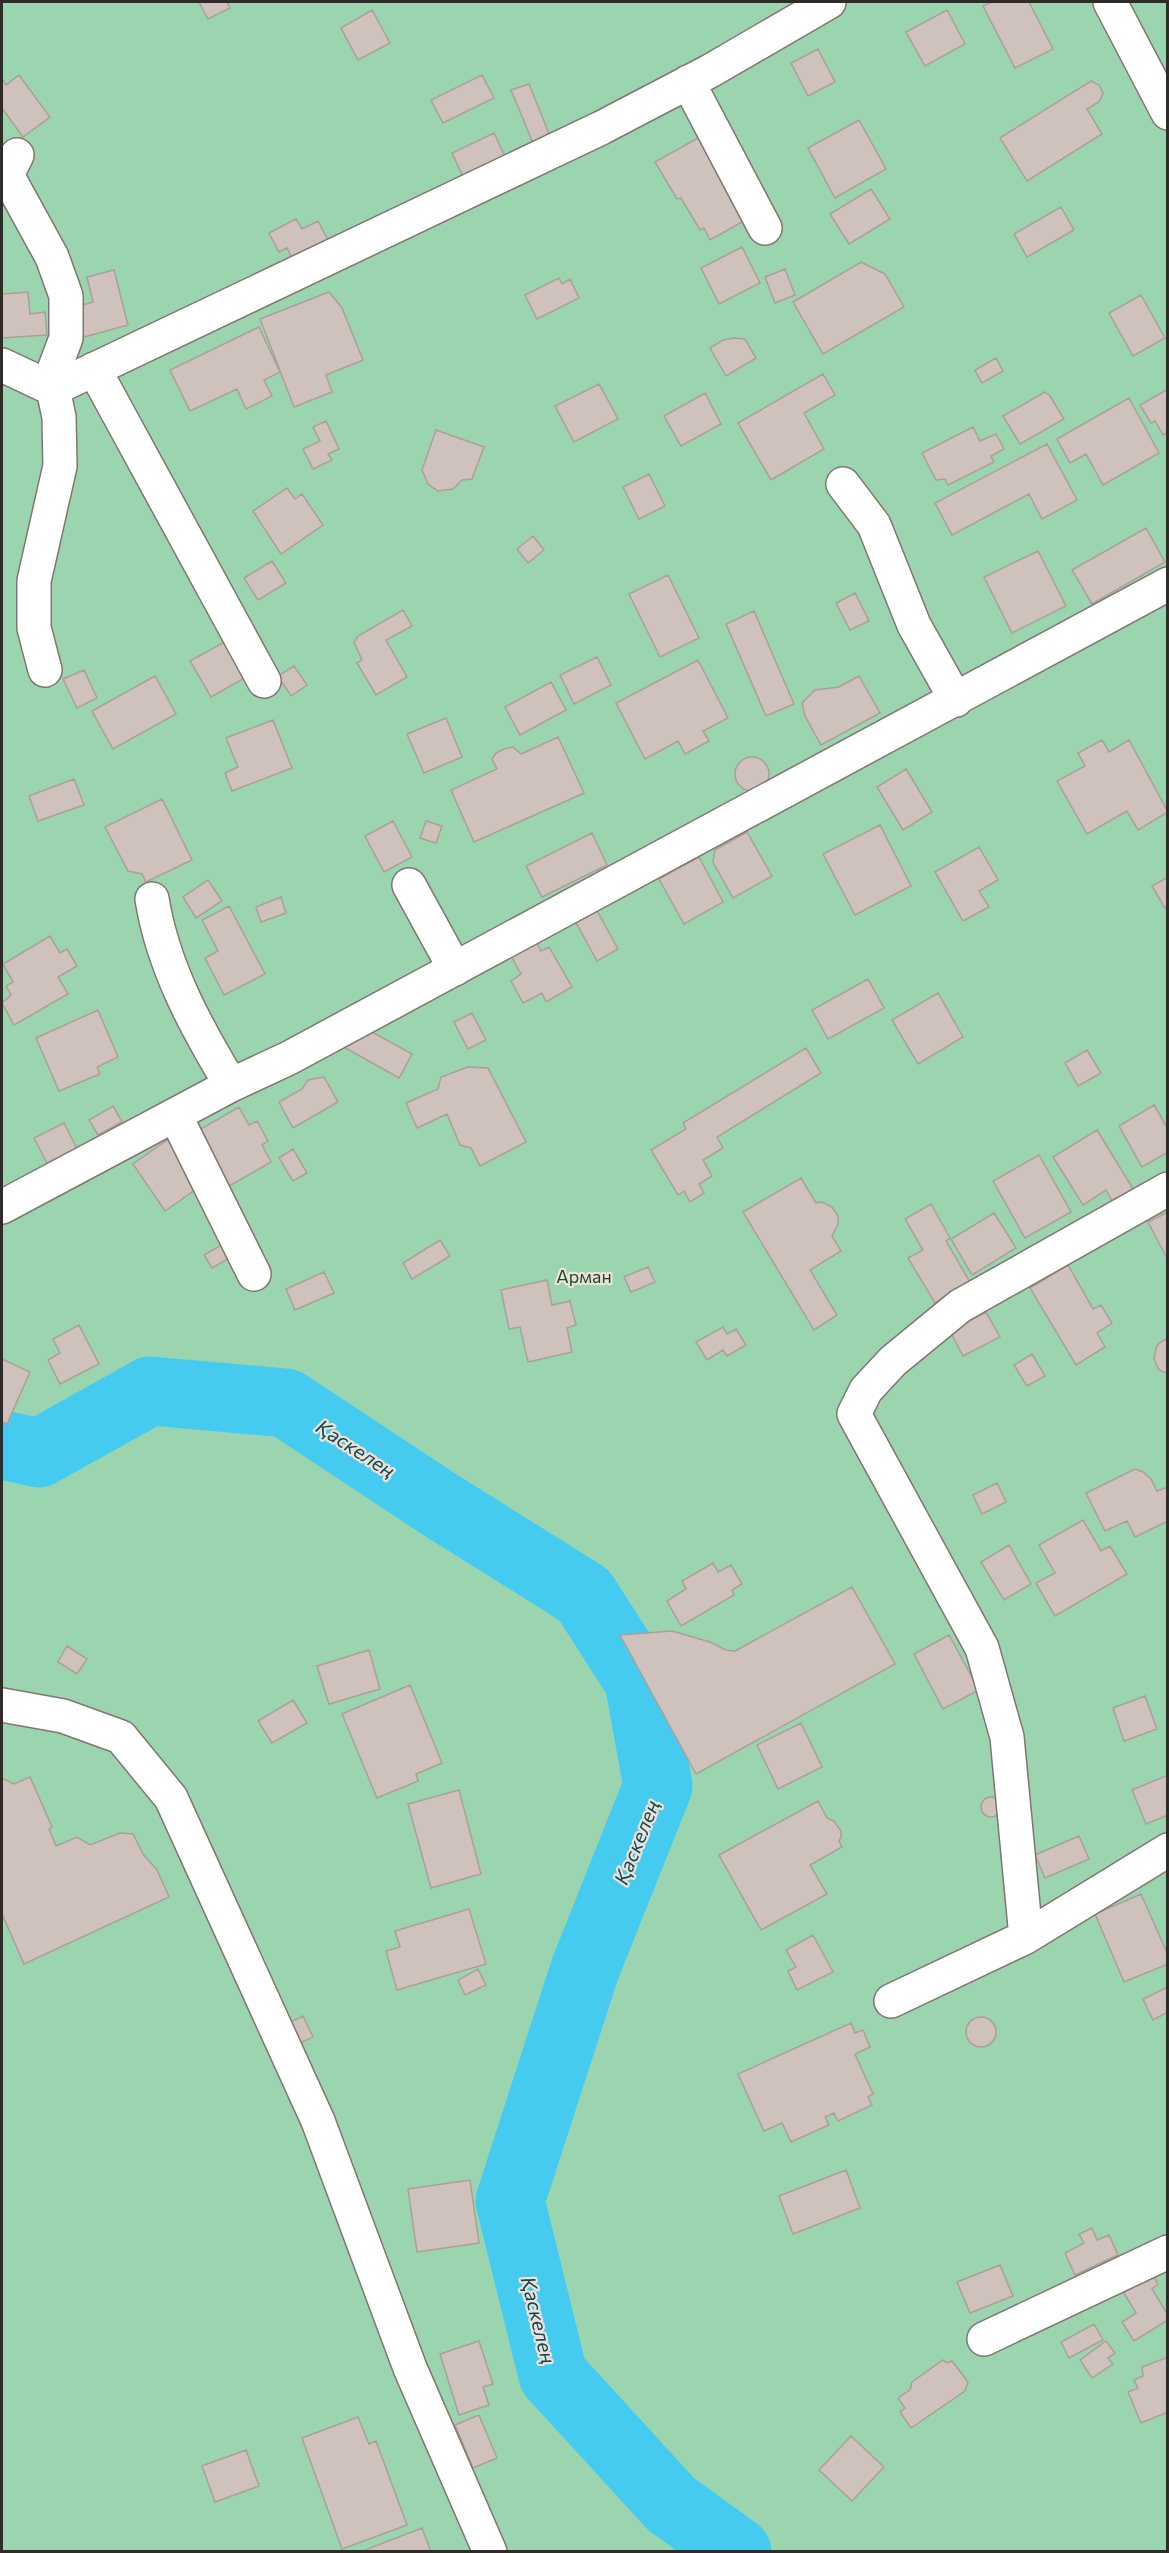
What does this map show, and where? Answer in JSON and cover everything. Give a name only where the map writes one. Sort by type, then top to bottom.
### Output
[{"type":"street","points":[[53,389],[601,128],[688,82],[829,2]]},
{"type":"street","points":[[1110,2],[1167,113]]},
{"type":"street","points":[[688,82],[765,228]]},
{"type":"street","points":[[17,155],[7,175],[52,257],[66,296],[66,338],[54,369],[53,389],[59,417],[60,466],[34,581],[34,628],[45,670]]},
{"type":"street","points":[[2,365],[53,389]]},
{"type":"street","points":[[94,369],[264,681]]},
{"type":"street","points":[[843,484],[874,525],[914,625],[956,700]]},
{"type":"street","points":[[2,1208],[231,1085],[290,1058],[1167,585]]},
{"type":"street","points":[[409,885],[455,969]]},
{"type":"street","points":[[152,899],[156,925],[166,960],[206,1043],[231,1085]]},
{"type":"street","points":[[175,1115],[254,1274]]},
{"type":"street","points":[[1026,1937],[1007,1737],[982,1648],[854,1414],[866,1390],[893,1361],[960,1306],[1167,1189]]},
{"type":"street","points":[[2,1705],[63,1716],[122,1737],[171,1798],[318,2121],[410,2368],[490,2552]]},
{"type":"street","points":[[891,2001],[1026,1937],[1167,1850]]},
{"type":"street","points":[[984,2339],[1167,2252]]},
{"type":"green space","name":"Арман","points":[[2,2],[1167,2],[1167,2551],[2,2551]]},
{"type":"building","points":[[199,2],[227,2],[230,8],[208,19]]},
{"type":"building","points":[[992,2],[1029,2],[1053,49],[1015,68],[983,6]]},
{"type":"building","points":[[372,10],[390,43],[358,60],[341,28]]},
{"type":"building","points":[[947,10],[965,44],[925,66],[906,32]]},
{"type":"building","points":[[818,49],[835,82],[808,96],[791,63]]},
{"type":"building","points":[[19,75],[50,117],[23,137],[2,108],[2,79],[6,85]]},
{"type":"building","points":[[482,75],[494,98],[443,123],[431,100]]},
{"type":"building","points":[[1091,81],[1099,85],[1103,93],[1099,102],[1087,109],[1102,134],[1027,181],[1000,138]]},
{"type":"building","points":[[529,84],[550,136],[533,143],[511,90]]},
{"type":"building","points":[[859,120],[886,169],[835,198],[808,148]]},
{"type":"building","points":[[494,133],[507,161],[465,181],[452,153]]},
{"type":"building","points":[[705,134],[744,221],[710,240],[704,228],[700,230],[681,198],[677,199],[655,162]]},
{"type":"building","points":[[871,189],[890,219],[849,244],[830,214]]},
{"type":"building","points":[[1061,207],[1074,230],[1027,257],[1014,234]]},
{"type":"building","points":[[296,219],[302,229],[318,221],[330,244],[294,262],[287,248],[279,252],[269,233]]},
{"type":"building","points":[[742,247],[760,283],[719,304],[701,268]]},
{"type":"building","points":[[861,262],[885,274],[904,307],[823,354],[793,302]]},
{"type":"building","points":[[785,269],[795,295],[775,303],[765,277]]},
{"type":"building","points":[[114,270],[128,325],[84,337],[78,315],[79,306],[93,302],[87,277]]},
{"type":"building","points":[[559,278],[562,284],[570,279],[579,298],[537,319],[525,295]]},
{"type":"building","points":[[28,292],[30,314],[45,312],[47,335],[2,338],[2,294]]},
{"type":"building","points":[[329,292],[342,308],[363,360],[326,375],[332,392],[294,407],[260,319]]},
{"type":"building","points":[[1141,295],[1165,338],[1133,356],[1109,313]]},
{"type":"building","points":[[259,327],[280,372],[264,380],[272,396],[246,409],[237,389],[190,411],[170,370]]},
{"type":"building","points":[[745,339],[756,358],[726,376],[710,348],[723,340]]},
{"type":"building","points":[[996,358],[1003,371],[982,383],[975,370]]},
{"type":"building","points":[[823,374],[835,395],[804,413],[824,449],[771,480],[738,423]]},
{"type":"building","points":[[599,384],[618,419],[574,442],[555,406]]},
{"type":"building","points":[[1168,389],[1168,432],[1163,435],[1155,421],[1151,423],[1140,405]]},
{"type":"building","points":[[1045,392],[1064,419],[1020,444],[1003,416]]},
{"type":"building","points":[[705,393],[721,424],[681,446],[664,416]]},
{"type":"building","points":[[1129,398],[1159,453],[1103,485],[1086,454],[1070,463],[1057,439]]},
{"type":"building","points":[[326,421],[339,449],[328,454],[332,460],[313,469],[303,449],[320,441],[313,427]]},
{"type":"building","points":[[973,427],[980,441],[996,434],[1004,449],[991,456],[994,462],[948,485],[945,479],[936,480],[922,453]]},
{"type":"building","points":[[436,430],[484,447],[472,479],[462,480],[453,489],[438,491],[428,484],[422,470]]},
{"type":"building","points":[[1047,444],[1077,500],[1042,519],[1029,494],[952,535],[935,503]]},
{"type":"building","points":[[649,474],[665,506],[639,519],[623,487]]},
{"type":"building","points":[[287,488],[295,499],[302,494],[323,525],[281,554],[253,511]]},
{"type":"building","points":[[1146,528],[1165,562],[1092,604],[1072,570]]},
{"type":"building","points":[[533,536],[544,550],[528,563],[517,549]]},
{"type":"building","points":[[1038,551],[1066,606],[1012,633],[984,577]]},
{"type":"building","points":[[272,561],[286,583],[258,600],[244,578]]},
{"type":"building","points":[[668,575],[699,638],[660,657],[629,594]]},
{"type":"building","points":[[855,593],[869,621],[850,630],[836,603]]},
{"type":"building","points":[[403,610],[412,626],[386,640],[407,677],[376,695],[357,663],[362,660],[354,642],[358,636]]},
{"type":"building","points":[[754,611],[794,704],[766,716],[726,624]]},
{"type":"building","points":[[228,640],[248,676],[211,697],[190,661]]},
{"type":"building","points":[[597,657],[611,685],[574,704],[560,675]]},
{"type":"building","points":[[698,660],[728,718],[703,731],[709,741],[685,754],[678,741],[645,759],[616,703]]},
{"type":"building","points":[[294,666],[307,685],[291,696],[278,676]]},
{"type":"building","points":[[84,670],[97,698],[77,708],[63,679]]},
{"type":"building","points":[[155,676],[176,714],[113,749],[92,711]]},
{"type":"building","points":[[859,676],[880,713],[821,745],[805,716],[802,703],[815,690],[839,687]]},
{"type":"building","points":[[551,682],[566,710],[520,735],[505,707]]},
{"type":"building","points":[[446,718],[462,757],[424,773],[407,734]]},
{"type":"building","points":[[273,720],[292,768],[232,791],[225,773],[238,767],[226,738]]},
{"type":"building","points":[[558,737],[584,793],[474,842],[451,790],[497,769],[492,759],[496,753],[504,749],[513,747],[521,754]]},
{"type":"building","points":[[1102,740],[1109,752],[1129,740],[1168,812],[1138,830],[1127,811],[1087,834],[1057,781],[1085,766],[1078,753]]},
{"type":"building","points":[[752,757],[764,762],[769,774],[764,786],[752,791],[740,786],[735,774],[740,762]]},
{"type":"building","points":[[906,769],[932,812],[903,830],[877,787]]},
{"type":"building","points":[[74,779],[84,805],[38,821],[29,796]]},
{"type":"building","points":[[162,799],[192,860],[146,882],[142,874],[128,871],[105,827]]},
{"type":"building","points":[[393,821],[412,857],[384,872],[365,836]]},
{"type":"building","points":[[426,821],[442,826],[436,843],[420,838]]},
{"type":"building","points":[[880,825],[911,886],[855,915],[823,854]]},
{"type":"building","points":[[747,832],[772,876],[733,898],[713,862],[715,850]]},
{"type":"building","points":[[592,833],[607,865],[542,897],[526,866]]},
{"type":"building","points":[[979,847],[998,880],[979,891],[989,907],[963,921],[935,872]]},
{"type":"building","points":[[699,857],[723,902],[684,924],[659,879]]},
{"type":"building","points":[[1168,877],[1168,907],[1165,908],[1152,886]]},
{"type":"building","points":[[208,880],[222,901],[196,918],[183,897]]},
{"type":"building","points":[[281,897],[286,913],[261,922],[256,907]]},
{"type":"building","points":[[229,906],[265,974],[224,995],[205,958],[218,951],[202,920]]},
{"type":"building","points":[[595,907],[618,949],[597,961],[574,919]]},
{"type":"building","points":[[50,936],[60,953],[67,949],[77,966],[58,977],[68,994],[14,1025],[2,1003],[11,995],[6,986],[13,982],[3,964]]},
{"type":"building","points":[[536,942],[541,951],[549,947],[572,987],[546,1002],[542,993],[523,1003],[511,981],[521,974],[511,956]]},
{"type":"building","points":[[868,979],[884,1008],[828,1039],[812,1010]]},
{"type":"building","points":[[938,993],[963,1037],[918,1064],[892,1020]]},
{"type":"building","points":[[98,1010],[118,1057],[97,1067],[100,1074],[59,1091],[36,1038]]},
{"type":"building","points":[[472,1013],[486,1040],[468,1049],[454,1022]]},
{"type":"building","points":[[363,1027],[412,1054],[399,1078],[333,1041]]},
{"type":"building","points":[[806,1048],[821,1073],[717,1137],[723,1148],[703,1160],[712,1176],[699,1184],[704,1193],[690,1202],[684,1191],[678,1195],[651,1150],[686,1129],[683,1123]]},
{"type":"building","points":[[1087,1050],[1101,1073],[1078,1086],[1065,1063]]},
{"type":"building","points":[[468,1067],[488,1068],[526,1142],[480,1166],[471,1148],[460,1145],[447,1114],[417,1128],[406,1103],[438,1089],[441,1077]]},
{"type":"building","points":[[324,1077],[338,1102],[293,1128],[279,1102],[302,1089],[308,1080]]},
{"type":"building","points":[[1154,1105],[1168,1129],[1168,1152],[1142,1167],[1119,1126]]},
{"type":"building","points":[[113,1106],[122,1122],[98,1135],[89,1120]]},
{"type":"building","points":[[239,1107],[249,1125],[257,1121],[268,1141],[262,1145],[271,1162],[224,1189],[192,1134]]},
{"type":"building","points":[[64,1123],[77,1149],[47,1163],[34,1138]]},
{"type":"building","points":[[1097,1130],[1135,1192],[1114,1204],[1106,1190],[1083,1205],[1053,1157]]},
{"type":"building","points":[[170,1138],[202,1185],[165,1211],[133,1164]]},
{"type":"building","points":[[293,1149],[307,1173],[293,1181],[279,1158]]},
{"type":"building","points":[[1039,1155],[1071,1212],[1025,1238],[993,1181]]},
{"type":"building","points":[[801,1178],[816,1203],[822,1202],[832,1207],[838,1216],[838,1224],[832,1236],[841,1251],[810,1270],[837,1315],[814,1330],[743,1212]]},
{"type":"building","points":[[931,1204],[950,1238],[946,1241],[970,1282],[935,1303],[908,1258],[923,1250],[905,1219]]},
{"type":"building","points":[[1168,1212],[1168,1260],[1148,1222]]},
{"type":"building","points":[[994,1213],[1016,1248],[972,1275],[951,1239]]},
{"type":"building","points":[[440,1240],[450,1256],[412,1279],[403,1263]]},
{"type":"building","points":[[225,1243],[233,1256],[212,1268],[204,1255]]},
{"type":"building","points":[[1068,1265],[1093,1309],[1101,1305],[1112,1323],[1097,1333],[1105,1347],[1076,1365],[1030,1288]]},
{"type":"building","points":[[648,1267],[655,1282],[631,1292],[624,1277]]},
{"type":"building","points":[[324,1272],[334,1293],[295,1310],[286,1289]]},
{"type":"building","points":[[547,1280],[552,1305],[570,1301],[576,1325],[567,1328],[572,1352],[528,1362],[520,1327],[509,1329],[501,1290]]},
{"type":"building","points":[[986,1312],[1000,1337],[963,1356],[950,1331]]},
{"type":"building","points":[[79,1325],[99,1364],[60,1384],[48,1360],[60,1353],[53,1339]]},
{"type":"building","points":[[723,1327],[727,1334],[736,1329],[746,1345],[727,1356],[723,1350],[707,1360],[696,1342]]},
{"type":"building","points":[[1168,1338],[1168,1374],[1159,1370],[1154,1359],[1159,1343]]},
{"type":"building","points":[[1032,1354],[1045,1376],[1027,1386],[1014,1365]]},
{"type":"building","points":[[2,1359],[30,1372],[7,1424],[2,1422]]},
{"type":"building","points":[[1135,1469],[1151,1479],[1157,1491],[1168,1487],[1168,1521],[1135,1537],[1127,1521],[1105,1531],[1086,1493]]},
{"type":"building","points":[[997,1483],[1006,1502],[982,1514],[973,1495]]},
{"type":"building","points":[[1083,1520],[1101,1551],[1110,1546],[1127,1574],[1055,1616],[1036,1583],[1055,1573],[1039,1545]]},
{"type":"building","points":[[1009,1545],[1031,1584],[1004,1600],[981,1562]]},
{"type":"building","points":[[713,1563],[718,1572],[731,1565],[742,1584],[732,1590],[734,1595],[681,1626],[667,1601],[686,1589],[682,1581]]},
{"type":"building","points":[[852,1587],[895,1664],[696,1774],[620,1635],[672,1631],[735,1651]]},
{"type":"building","points":[[949,1635],[979,1690],[943,1709],[914,1654]]},
{"type":"building","points":[[67,1646],[87,1659],[77,1674],[58,1662]]},
{"type":"building","points":[[369,1650],[380,1689],[329,1704],[317,1666]]},
{"type":"building","points":[[410,1685],[442,1763],[416,1774],[418,1781],[377,1798],[342,1714]]},
{"type":"building","points":[[1145,1696],[1157,1729],[1124,1741],[1113,1708]]},
{"type":"building","points":[[293,1700],[307,1723],[272,1743],[258,1721]]},
{"type":"building","points":[[801,1723],[822,1767],[778,1789],[757,1745]]},
{"type":"building","points":[[1168,1775],[1168,1815],[1146,1824],[1132,1790]]},
{"type":"building","points":[[30,1777],[52,1827],[49,1829],[56,1846],[77,1837],[90,1845],[120,1833],[133,1834],[143,1854],[157,1870],[169,1897],[24,1964],[2,1914],[2,1778],[14,1784]]},
{"type":"building","points":[[459,1790],[481,1874],[431,1888],[408,1804]]},
{"type":"building","points":[[991,1797],[998,1800],[1001,1807],[998,1814],[991,1817],[984,1814],[981,1807],[984,1800]]},
{"type":"building","points":[[818,1801],[827,1818],[834,1821],[841,1831],[839,1841],[842,1847],[810,1865],[827,1894],[761,1930],[719,1855]]},
{"type":"building","points":[[1079,1836],[1089,1859],[1045,1878],[1035,1855]]},
{"type":"building","points":[[1141,1894],[1168,1955],[1168,1964],[1124,1982],[1095,1914]]},
{"type":"building","points":[[469,1909],[486,1964],[397,1990],[386,1951],[400,1947],[395,1931]]},
{"type":"building","points":[[813,1935],[833,1972],[797,1990],[788,1971],[796,1967],[786,1950]]},
{"type":"building","points":[[478,1969],[486,1985],[465,1995],[458,1980]]},
{"type":"building","points":[[1168,1987],[1168,2012],[1153,2020],[1143,1999]]},
{"type":"building","points":[[303,2016],[313,2037],[298,2044],[288,2023]]},
{"type":"building","points":[[981,2017],[987,2018],[995,2026],[995,2038],[987,2046],[981,2047],[975,2046],[967,2038],[966,2032],[967,2026],[975,2018]]},
{"type":"building","points":[[851,2023],[855,2033],[863,2030],[870,2047],[855,2054],[873,2094],[868,2097],[872,2105],[838,2121],[834,2113],[825,2117],[829,2125],[791,2142],[782,2123],[764,2131],[738,2074]]},
{"type":"building","points":[[846,2170],[860,2208],[793,2234],[779,2196]]},
{"type":"building","points":[[470,2180],[479,2243],[417,2252],[408,2189]]},
{"type":"building","points":[[1092,2228],[1097,2240],[1109,2235],[1118,2255],[1075,2275],[1065,2253],[1084,2243],[1079,2234]]},
{"type":"building","points":[[1000,2265],[1013,2296],[970,2313],[957,2282]]},
{"type":"building","points":[[1150,2270],[1158,2284],[1152,2289],[1168,2315],[1168,2320],[1134,2341],[1122,2322],[1136,2313],[1121,2288]]},
{"type":"building","points":[[1094,2324],[1103,2340],[1069,2358],[1061,2342]]},
{"type":"building","points":[[479,2341],[493,2384],[483,2387],[489,2405],[459,2415],[440,2354]]},
{"type":"building","points":[[1106,2341],[1115,2353],[1108,2358],[1113,2364],[1092,2378],[1080,2360]]},
{"type":"building","points":[[1168,2357],[1168,2412],[1141,2423],[1128,2392],[1138,2388],[1134,2380],[1143,2376],[1142,2367]]},
{"type":"building","points":[[943,2360],[947,2363],[952,2361],[968,2382],[965,2391],[911,2428],[900,2412],[905,2408],[898,2398],[910,2390],[912,2382]]},
{"type":"building","points":[[479,2415],[497,2458],[473,2468],[455,2425]]},
{"type":"building","points":[[358,2417],[369,2444],[376,2441],[407,2525],[342,2549],[302,2438]]},
{"type":"building","points":[[851,2436],[884,2467],[852,2501],[819,2470]]},
{"type":"building","points":[[246,2450],[259,2486],[215,2502],[202,2466]]},
{"type":"building","points":[[422,2528],[431,2552],[360,2552]]},
{"type":"waterway","name":"Қаскелең","points":[[2,1445],[39,1453],[150,1391],[286,1403],[442,1506],[584,1595],[639,1681],[658,1786],[585,1969],[510,2201],[553,2375],[671,2504],[737,2552]]}]
